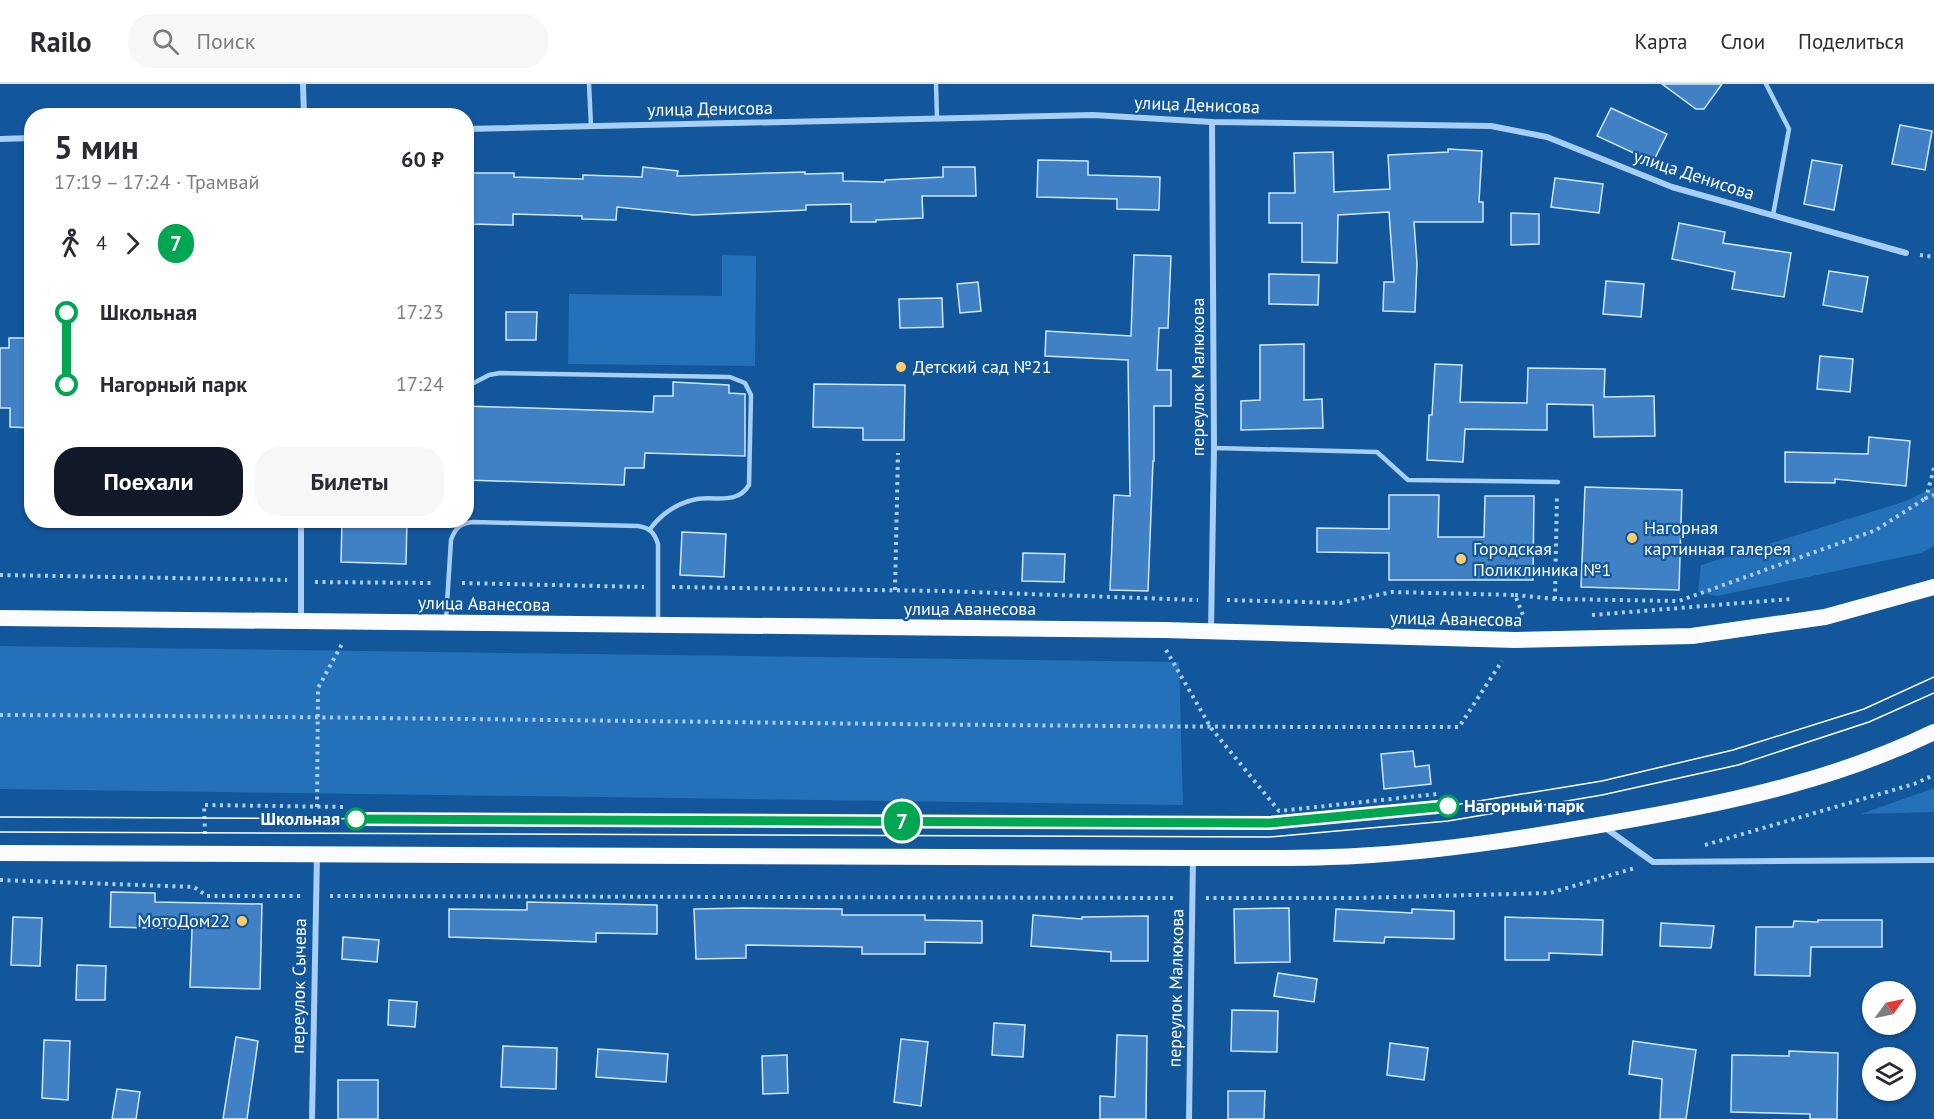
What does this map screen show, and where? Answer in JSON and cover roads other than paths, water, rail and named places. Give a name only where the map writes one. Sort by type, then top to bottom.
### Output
[{"type":"highway","name":"улица Аванесова","points":[[0,618],[1211,631],[1515,640],[1692,636],[1825,617],[1934,587]]},
{"type":"highway","points":[[0,853],[1193,858],[1355,856],[1438,850],[1700,807],[1812,779],[1900,749],[1934,732]]},
{"type":"street","points":[[303,84],[304,108]]},
{"type":"street","name":"улица Денисова","points":[[474,129],[1094,115],[1212,122],[1491,126],[1547,137],[1672,187],[1906,253]]},
{"type":"street","name":"переулок Малюкова","points":[[1211,631],[1214,448],[1212,122]]},
{"type":"street","points":[[0,139],[24,138]]},
{"type":"street","points":[[301,528],[301,621]]},
{"type":"street","points":[[1601,825],[1653,862],[1934,860]]},
{"type":"street","name":"переулок Сычева","points":[[312,1119],[316,854]]},
{"type":"street","name":"переулок Малюкова","points":[[1189,1119],[1193,858]]},
{"type":"lane","points":[[589,84],[591,126]]},
{"type":"lane","points":[[936,84],[937,118]]},
{"type":"lane","points":[[1766,84],[1789,129],[1773,215]]},
{"type":"lane","points":[[474,383],[489,375],[500,373],[730,377],[745,383],[752,395],[749,485],[746,490],[737,497],[698,499],[682,504],[658,518],[650,529]]},
{"type":"lane","points":[[1214,448],[1377,452],[1408,480],[1558,482]]},
{"type":"lane","points":[[474,523],[638,526],[650,529],[655,534],[658,544],[658,626]]},
{"type":"lane","points":[[446,622],[451,540],[454,531],[458,528]]},
{"type":"tram line","points":[[0,817],[1268,823],[1448,806],[1602,781],[1733,750],[1864,709],[1934,677]]},
{"type":"tram line","points":[[0,832],[1270,837],[1448,821],[1602,795],[1738,765],[1869,722],[1934,693]]},
{"type":"tram line","name":"7","points":[[356,819],[1269,823],[1448,806]]},
{"type":"place","name":"Детский сад №21","points":[[901,367]]},
{"type":"place","name":"Нагорная картинная галерея","points":[[1632,538]]},
{"type":"place","name":"Городская Поликлиника №1","points":[[1461,559]]},
{"type":"place","name":"Нагорный парк","points":[[1448,806]]},
{"type":"place","name":"Школьная","points":[[356,819]]},
{"type":"place","name":"МотоДом22","points":[[242,921]]}]
